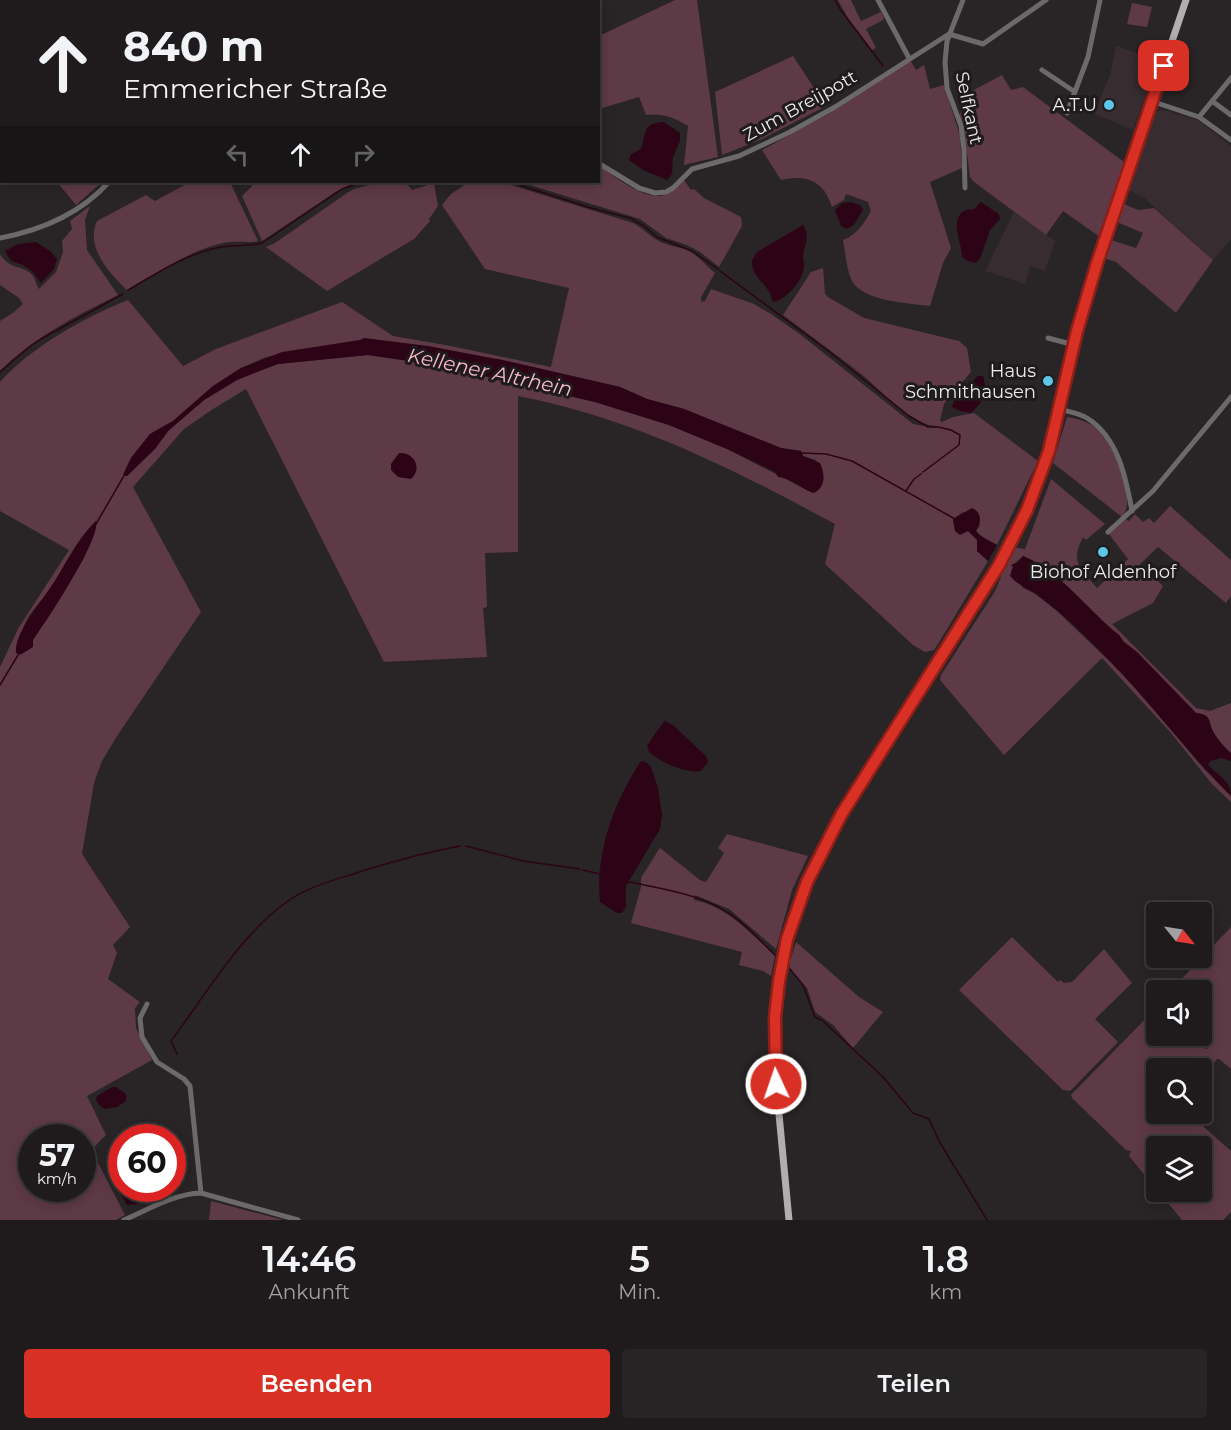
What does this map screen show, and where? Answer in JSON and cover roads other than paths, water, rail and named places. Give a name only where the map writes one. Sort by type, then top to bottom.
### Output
[{"type":"main road","points":[[789,1220],[774,1061],[775,1017],[787,939],[807,882],[841,815],[999,565],[1039,481],[1054,433],[1097,263],[1186,0]]},
{"type":"street","points":[[878,0],[909,58]]},
{"type":"street","name":"Selfkant","points":[[963,0],[947,40],[945,74],[947,88],[961,126],[965,188]]},
{"type":"street","points":[[949,34],[983,44],[1046,0]]},
{"type":"street","points":[[1067,113],[1088,57],[1100,0]]},
{"type":"street","name":"Zum Breijpott","points":[[600,164],[639,188],[655,193],[666,192],[692,169],[739,156],[790,132],[835,107],[949,34]]},
{"type":"street","points":[[1042,70],[1075,92]]},
{"type":"street","points":[[1199,117],[1231,78]]},
{"type":"street","points":[[1212,100],[1231,115]]},
{"type":"street","points":[[1151,101],[1199,117],[1231,140]]},
{"type":"street","points":[[0,238],[33,231],[60,220],[93,199],[109,183]]},
{"type":"street","points":[[1048,338],[1076,346]]},
{"type":"street","points":[[1107,532],[1153,491],[1231,397]]},
{"type":"street","points":[[1060,409],[1084,416],[1107,435],[1127,481],[1132,511]]},
{"type":"street","points":[[147,1004],[140,1018],[142,1037],[157,1062],[190,1086],[201,1193]]},
{"type":"street","points":[[124,1220],[170,1200],[188,1194],[201,1193],[298,1220]]},
{"type":"water","points":[[664,122],[680,133],[680,141],[673,157],[672,174],[667,180],[643,170],[629,160],[631,154],[641,149],[649,126]]},
{"type":"water","points":[[851,202],[860,205],[863,210],[854,225],[847,229],[841,226],[835,210],[842,203]]},
{"type":"water","points":[[981,202],[999,214],[1000,219],[990,230],[980,259],[975,263],[962,257],[957,220],[965,210],[974,209]]},
{"type":"water","points":[[803,225],[807,237],[801,277],[785,296],[775,302],[772,301],[768,290],[754,272],[752,260],[757,252]]},
{"type":"water","points":[[36,242],[50,251],[57,259],[54,269],[41,283],[32,271],[11,261],[5,251],[18,244]]},
{"type":"water","points":[[364,338],[428,346],[502,360],[620,387],[647,399],[684,409],[781,448],[801,451],[803,456],[820,463],[823,471],[822,484],[814,493],[787,479],[778,477],[775,472],[727,449],[669,425],[595,402],[437,365],[368,355],[278,364],[237,380],[204,400],[168,431],[155,449],[127,476],[123,475],[131,458],[150,434],[173,421],[213,386],[241,368],[282,352]]},
{"type":"water","points":[[978,376],[983,376],[985,387],[979,405],[971,413],[952,407],[956,396]]},
{"type":"water","points":[[399,453],[409,455],[415,462],[415,475],[411,479],[398,477],[391,470],[391,464]]},
{"type":"water","points":[[972,508],[976,510],[980,518],[976,531],[997,545],[988,561],[977,551],[977,540],[968,531],[960,535],[955,531],[953,519]]},
{"type":"water","points":[[96,521],[95,531],[82,562],[33,640],[33,647],[20,655],[16,653],[16,645],[28,620],[76,546]]},
{"type":"water","points":[[1023,556],[1062,581],[1137,652],[1196,713],[1205,715],[1209,719],[1216,736],[1231,753],[1231,761],[1221,758],[1210,761],[1208,765],[1229,786],[1231,796],[1095,646],[1052,606],[1010,576],[1013,567],[1011,565]]},
{"type":"water","points":[[665,721],[674,726],[706,756],[708,762],[701,771],[688,771],[673,766],[649,752],[647,746]]},
{"type":"water","points":[[641,761],[651,767],[658,788],[662,815],[660,829],[626,886],[626,907],[622,913],[617,913],[600,902],[600,865],[608,828],[622,793]]},
{"type":"water","points":[[112,1087],[126,1094],[126,1101],[117,1107],[106,1109],[101,1107],[96,1100],[97,1096]]},
{"type":"water","points":[[125,1202],[141,1202],[136,1204],[127,1205]]},
{"type":"waterway","points":[[835,0],[883,66]]},
{"type":"waterway","points":[[128,290],[168,267],[201,252],[218,247],[262,243],[342,189],[358,183]]},
{"type":"waterway","points":[[513,183],[630,218],[657,237],[692,251],[718,269]]},
{"type":"waterway","points":[[720,271],[831,353],[909,416],[928,427],[951,430],[960,435],[959,445],[923,472]]},
{"type":"waterway","points":[[0,372],[41,339],[123,294]]},
{"type":"waterway","name":"Kellener Altrhein","points":[[802,453],[826,454],[852,461],[955,519]]},
{"type":"waterway","name":"Kellener Altrhein","points":[[96,524],[125,474]]},
{"type":"waterway","points":[[906,491],[914,479],[921,474]]},
{"type":"waterway","name":"Kellener Altrhein","points":[[0,685],[18,655]]},
{"type":"waterway","points":[[177,1054],[171,1041],[252,933],[284,904],[307,890],[333,880],[378,866],[460,846]]},
{"type":"waterway","points":[[466,846],[523,861],[580,869]]},
{"type":"waterway","points":[[583,870],[600,874]]},
{"type":"waterway","points":[[627,883],[682,894],[719,907],[742,923],[775,955]]},
{"type":"waterway","points":[[790,969],[803,985],[815,1017],[823,1021],[883,1077],[913,1113],[929,1119],[939,1141],[987,1220]]},
{"type":"place","name":"A.T.U","points":[[1109,105]]},
{"type":"place","name":"Haus Schmithausen","points":[[1048,381]]},
{"type":"place","name":"Biohof Aldenhof","points":[[1103,552]]}]
